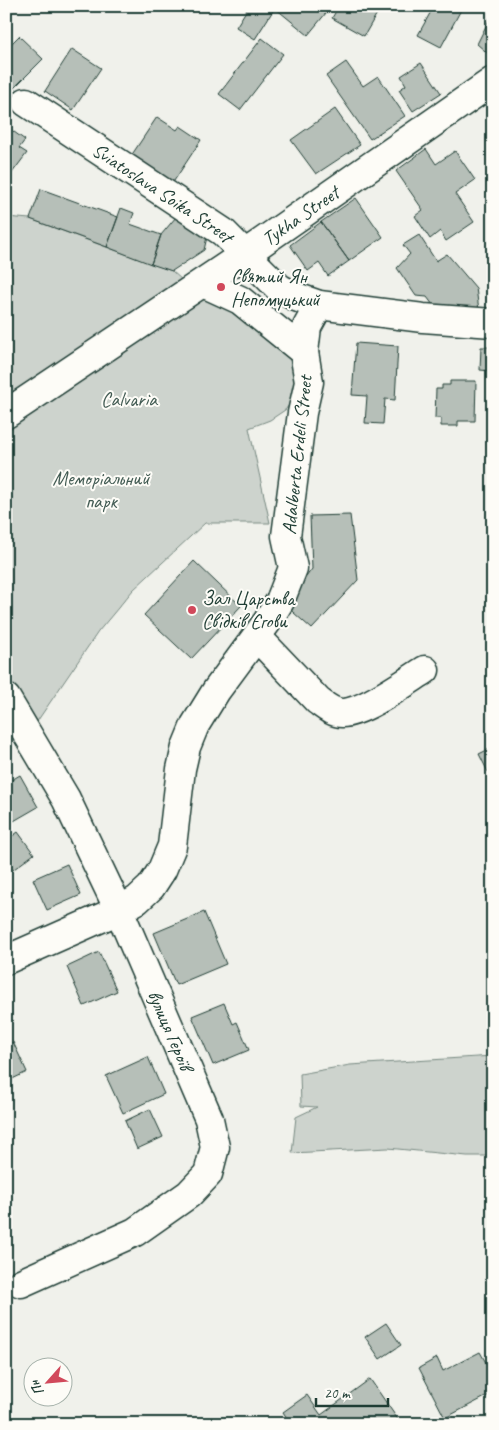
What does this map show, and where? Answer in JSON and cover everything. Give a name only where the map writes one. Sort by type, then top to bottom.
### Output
[{"type":"street","name":"Tykha Street","points":[[6,414],[245,254],[493,80]]},
{"type":"street","name":"Sviatoslava Soika Street","points":[[26,102],[223,232],[279,288],[296,297],[319,305]]},
{"type":"street","points":[[202,282],[240,300],[304,352]]},
{"type":"street","points":[[319,305],[423,318],[493,323]]},
{"type":"street","name":"Adalberta Erdeli Street","points":[[6,960],[119,910],[137,900],[151,887],[162,870],[172,846],[181,769],[186,747],[195,725],[280,601],[293,568],[286,536],[302,413],[309,382],[304,352],[307,327],[319,305]]},
{"type":"street","points":[[257,637],[318,701],[340,713],[352,712],[372,702],[425,670]]},
{"type":"street","name":"вулиця Героїв","points":[[6,698],[66,799],[119,910],[208,1119],[215,1147],[208,1174],[189,1194],[160,1216],[135,1232],[21,1282]]},
{"type":"green space","name":"Calvaria","points":[[6,217],[30,219],[172,271],[203,299],[213,298],[226,301],[288,354],[296,372],[294,399],[285,410],[270,420],[249,428],[270,523],[205,523],[133,590],[98,632],[36,723],[6,696]]},
{"type":"green space","points":[[493,1056],[493,1156],[467,1156],[388,1148],[292,1153],[296,1117],[317,1107],[301,1106],[300,1074],[350,1065]]},
{"type":"building","points":[[249,6],[276,6],[255,39],[236,27]]},
{"type":"building","points":[[276,6],[331,7],[308,35],[275,8]]},
{"type":"building","points":[[339,6],[372,6],[379,10],[364,36],[332,18]]},
{"type":"building","points":[[434,6],[463,6],[441,47],[418,35]]},
{"type":"building","points":[[493,12],[493,58],[477,44]]},
{"type":"building","points":[[19,36],[43,59],[10,92],[6,87],[6,49]]},
{"type":"building","points":[[262,38],[283,54],[240,110],[219,94]]},
{"type":"building","points":[[72,49],[101,68],[73,110],[45,91]]},
{"type":"building","points":[[346,62],[363,86],[378,76],[405,116],[370,139],[326,76]]},
{"type":"building","points":[[421,63],[441,93],[413,111],[399,90],[406,85],[401,76]]},
{"type":"building","points":[[335,109],[360,145],[316,174],[291,140]]},
{"type":"building","points":[[157,117],[177,130],[180,126],[201,140],[172,184],[131,156]]},
{"type":"building","points":[[6,126],[25,140],[19,148],[27,153],[6,181]]},
{"type":"building","points":[[426,149],[436,164],[455,151],[475,180],[455,194],[474,222],[446,241],[440,231],[430,239],[415,216],[423,210],[396,171]]},
{"type":"building","points":[[41,189],[118,217],[107,247],[30,219]]},
{"type":"building","points":[[356,198],[383,237],[349,261],[321,222]]},
{"type":"building","points":[[121,208],[134,213],[130,224],[161,235],[151,264],[107,247]]},
{"type":"building","points":[[176,217],[207,237],[204,250],[172,271],[151,264],[161,235]]},
{"type":"building","points":[[321,222],[349,261],[328,276],[319,263],[308,271],[290,245]]},
{"type":"building","points":[[419,235],[436,261],[447,254],[476,288],[479,310],[433,305],[427,297],[416,296],[397,268],[410,254],[403,245]]},
{"type":"building","points":[[356,343],[398,346],[395,400],[385,399],[383,424],[365,423],[367,396],[352,395]]},
{"type":"building","points":[[481,347],[493,347],[493,382],[491,382],[491,371],[480,370]]},
{"type":"building","points":[[450,381],[476,381],[475,421],[458,421],[458,426],[441,426],[441,418],[435,418],[436,389],[442,389],[442,385],[450,385]]},
{"type":"building","points":[[350,515],[358,580],[312,629],[285,605],[312,569],[310,516]]},
{"type":"building","name":"Зал Царства Свідків Єгови","points":[[194,561],[241,606],[191,659],[144,615]]},
{"type":"building","points":[[493,747],[493,769],[488,772],[479,754]]},
{"type":"building","points":[[6,775],[10,781],[20,775],[38,807],[12,822],[6,812]]},
{"type":"building","points":[[18,832],[34,854],[6,875],[6,841]]},
{"type":"building","points":[[67,864],[81,895],[47,910],[33,879]]},
{"type":"building","points":[[204,912],[226,964],[176,985],[154,933]]},
{"type":"building","points":[[99,952],[117,991],[84,1006],[67,967]]},
{"type":"building","points":[[224,1003],[233,1024],[237,1022],[249,1050],[213,1065],[192,1016]]},
{"type":"building","points":[[13,1042],[27,1072],[6,1082],[6,1045]]},
{"type":"building","points":[[148,1057],[164,1094],[123,1113],[106,1076]]},
{"type":"building","points":[[150,1109],[163,1137],[137,1149],[125,1121]]},
{"type":"building","points":[[386,1323],[401,1345],[380,1359],[365,1337]]},
{"type":"building","points":[[480,1352],[493,1375],[493,1393],[445,1418],[419,1368],[437,1358],[443,1371]]},
{"type":"building","points":[[370,1379],[401,1424],[291,1424],[283,1412],[307,1395],[321,1415]]},
{"type":"place","name":"Святий Ян Непомуцький","points":[[221,287]]},
{"type":"place","name":"Зал Царства Свідків Єгови","points":[[192,610]]},
{"type":"park label","name":"Меморіальний парк","points":[[101,490]]}]
